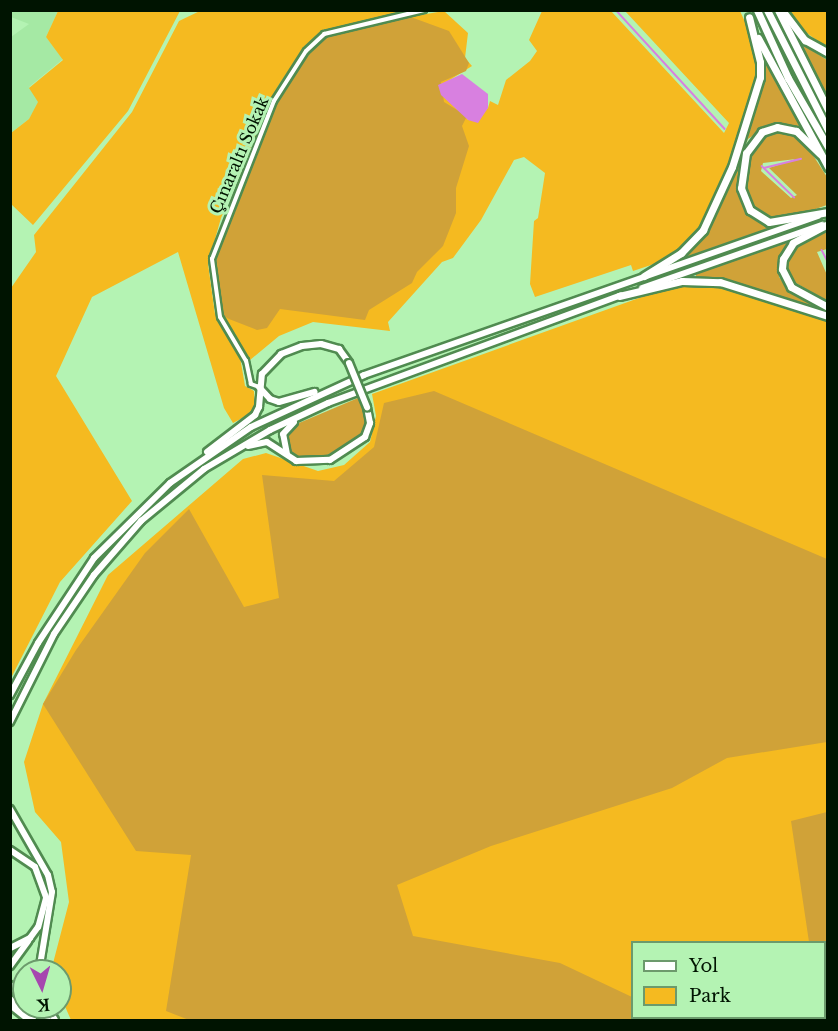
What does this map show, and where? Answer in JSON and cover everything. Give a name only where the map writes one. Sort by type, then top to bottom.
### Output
[{"type":"highway","points":[[757,10],[797,95],[828,147]]},
{"type":"highway","points":[[766,10],[828,130]]},
{"type":"highway","points":[[780,10],[805,40],[828,53]]},
{"type":"highway","points":[[780,10],[828,110]]},
{"type":"highway","points":[[748,14],[828,166]]},
{"type":"highway","points":[[644,276],[681,253],[703,230],[732,167],[760,76],[760,62],[748,14]]},
{"type":"highway","points":[[820,154],[796,131],[777,127],[762,132],[746,153],[741,188],[750,210],[769,222],[786,222],[828,212]]},
{"type":"highway","points":[[828,223],[793,243],[783,259],[782,269],[791,288],[828,307]]},
{"type":"highway","points":[[619,296],[682,281],[720,282],[828,316]]},
{"type":"main road","points":[[259,387],[270,399],[284,402],[828,212]]},
{"type":"main road","points":[[10,724],[54,633],[115,548],[141,521],[228,453],[328,403],[619,296],[828,223]]},
{"type":"main road","points":[[10,695],[38,643],[94,558],[170,483],[255,415],[259,407],[259,387],[262,374],[270,363],[302,346],[334,347],[349,363],[367,407],[367,432],[346,453],[312,463],[288,457],[264,441],[228,453]]},
{"type":"main road","points":[[170,483],[251,427],[364,375]]},
{"type":"main road","points":[[288,457],[282,441],[284,430],[328,403]]},
{"type":"main road","points":[[10,809],[48,875],[52,892],[51,914],[38,959]]},
{"type":"main road","points":[[10,850],[35,867],[44,886],[44,916],[10,966]]},
{"type":"main road","points":[[10,948],[30,938]]},
{"type":"main road","points":[[10,999],[31,1020]]},
{"type":"main road","points":[[10,1005],[31,1020]]},
{"type":"street","name":"Çınaraltı Sokak","points":[[259,387],[251,384],[246,361],[220,317],[212,266],[217,242],[260,131],[281,87],[306,51],[324,34],[424,10]]},
{"type":"shaded area","points":[[11,11],[58,11],[46,37],[63,59],[29,87],[39,102],[29,119],[11,133],[11,37],[29,24],[11,17]]},
{"type":"shaded area","points":[[408,16],[449,31],[469,63],[466,71],[441,82],[444,102],[467,116],[462,126],[469,146],[456,188],[456,213],[443,246],[417,272],[412,283],[369,310],[365,320],[280,309],[267,328],[257,330],[222,315],[216,252],[284,88],[308,51],[327,35]]},
{"type":"shaded area","points":[[794,39],[827,60],[827,99],[818,79]]},
{"type":"shaded area","points":[[762,52],[804,134],[794,126],[768,126],[748,139],[742,152],[737,186],[742,204],[754,219],[775,226],[680,259],[706,230],[731,176],[759,96]]},
{"type":"shaded area","points":[[462,74],[488,94],[488,108],[478,123],[468,120],[441,95],[438,85]]},
{"type":"shaded area","points":[[774,132],[798,137],[809,149],[827,177],[827,205],[790,218],[770,219],[753,207],[746,187],[750,157],[758,142]],"holes":[[[796,159],[769,168],[797,195],[791,198],[761,171],[763,163]]]},
{"type":"shaded area","points":[[827,229],[827,249],[817,252],[827,275],[827,301],[789,279],[786,263],[795,245]]},
{"type":"shaded area","points":[[790,241],[779,261],[779,277],[791,293],[825,312],[717,279],[696,278],[696,274]]},
{"type":"shaded area","points":[[434,391],[827,559],[827,742],[727,758],[672,788],[491,846],[397,885],[413,936],[560,963],[631,997],[631,1019],[682,1020],[189,1020],[166,1011],[191,855],[136,851],[43,704],[76,650],[145,553],[189,509],[244,607],[279,598],[262,475],[334,481],[374,447],[384,403]]},
{"type":"shaded area","points":[[358,398],[366,417],[365,429],[353,442],[323,457],[300,458],[287,448],[286,436],[292,426]]},
{"type":"shaded area","points":[[827,812],[828,979],[826,980],[826,941],[809,941],[791,821]]},
{"type":"green space","points":[[202,10],[406,11],[323,30],[305,47],[278,86],[221,218],[208,264],[215,314],[240,357],[245,386],[254,391],[255,406],[250,414],[233,423],[224,408],[178,252],[92,297],[56,376],[132,501],[60,582],[11,678],[11,288],[36,252],[34,235],[132,112],[179,21]]},
{"type":"green space","points":[[58,11],[180,11],[128,111],[33,225],[11,204],[11,133],[29,119],[38,102],[29,88],[63,60],[46,37]]},
{"type":"green space","points":[[444,11],[468,33],[465,58],[472,66],[448,81],[468,120],[488,108],[490,101],[498,105],[506,80],[530,61],[537,51],[529,40],[542,11],[611,11],[724,133],[729,123],[625,11],[740,11],[751,35],[757,74],[728,169],[701,227],[681,251],[663,261],[633,271],[631,265],[535,297],[530,284],[534,221],[538,218],[545,173],[524,157],[514,160],[481,220],[453,258],[442,262],[388,322],[390,331],[313,322],[279,336],[250,360],[222,315],[215,264],[275,104],[355,26]]},
{"type":"green space","points":[[790,11],[827,11],[827,48],[800,28]]},
{"type":"green space","points":[[678,284],[725,286],[827,319],[826,1000],[826,941],[631,941],[631,1018],[71,1020],[72,959],[54,959],[69,902],[61,842],[35,812],[24,762],[43,704],[108,575],[243,459],[266,453],[318,471],[344,465],[370,442],[376,416],[372,394]]},
{"type":"waterway","points":[[616,10],[725,129]]},
{"type":"waterway","points":[[764,168],[801,159]]},
{"type":"waterway","points":[[762,166],[794,197]]},
{"type":"waterway","points":[[822,250],[828,262]]}]
